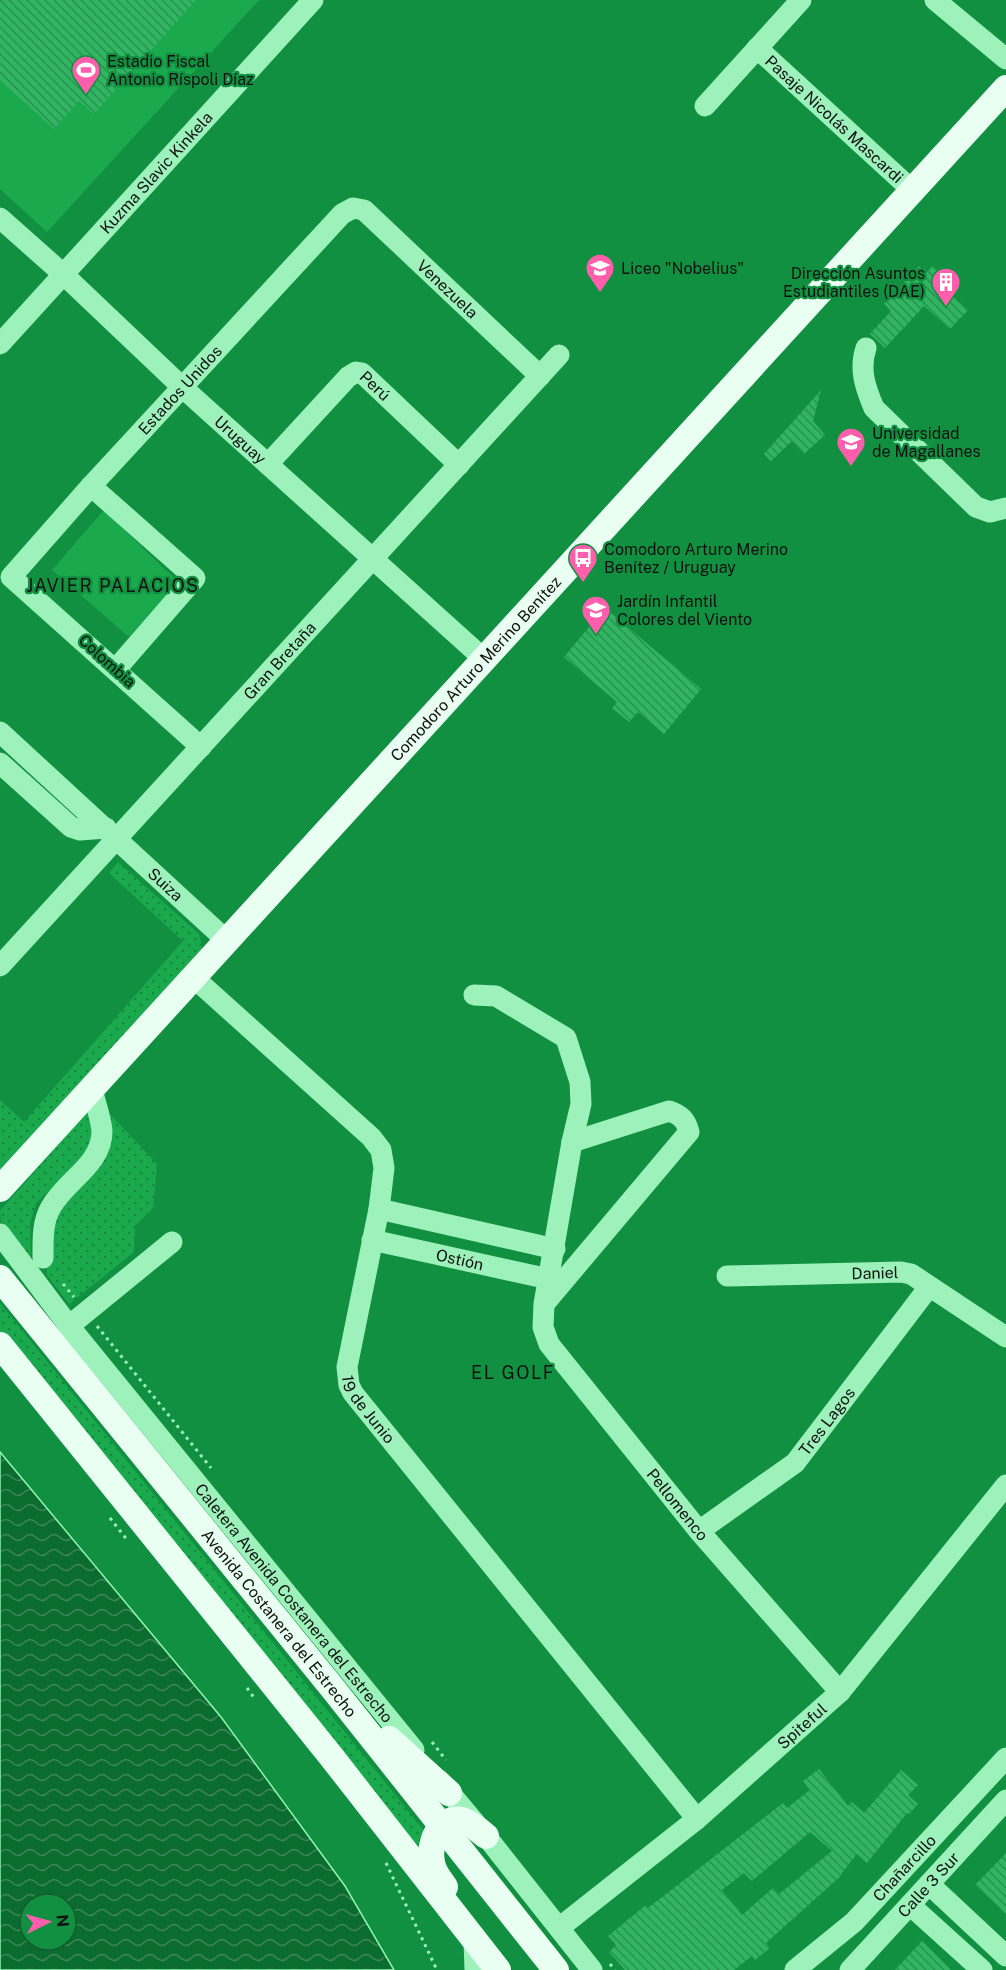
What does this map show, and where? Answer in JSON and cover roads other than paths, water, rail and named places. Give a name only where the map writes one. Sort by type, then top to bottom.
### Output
[{"type":"main road","name":"Comodoro Arturo Merino Benítez","points":[[0,1189],[1006,88]]},
{"type":"main road","name":"Avenida Costanera del Estrecho","points":[[0,1278],[334,1690],[556,1970]]},
{"type":"main road","points":[[0,1345],[330,1755],[498,1970]]},
{"type":"main road","points":[[334,1690],[449,1793]]},
{"type":"main road","points":[[486,1836],[462,1820],[456,1820],[443,1826],[435,1834],[431,1848],[432,1863],[435,1873],[493,1949],[504,1970]]},
{"type":"street","name":"Kuzma Slavic Kinkela","points":[[0,344],[313,0]]},
{"type":"street","points":[[705,106],[801,0]]},
{"type":"street","points":[[935,0],[1006,60]]},
{"type":"street","name":"Pasaje Nicolás Mascardi","points":[[758,48],[912,190]]},
{"type":"street","name":"Venezuela","points":[[353,208],[364,210],[540,376]]},
{"type":"street","name":"Estados Unidos","points":[[11,577],[342,214],[353,208]]},
{"type":"street","name":"Uruguay","points":[[0,218],[63,274],[182,387],[483,659]]},
{"type":"street","points":[[866,348],[862,368],[874,408],[976,507],[990,512],[1006,508]]},
{"type":"street","name":"Gran Bretaña","points":[[0,966],[111,833],[201,747],[559,355]]},
{"type":"street","name":"Perú","points":[[268,465],[352,372],[359,372],[459,465]]},
{"type":"street","points":[[92,486],[195,578],[116,669]]},
{"type":"street","name":"Colombia","points":[[11,577],[201,747]]},
{"type":"street","name":"Suiza","points":[[0,732],[226,940]]},
{"type":"street","points":[[2,768],[71,827],[111,833]]},
{"type":"street","name":"19 de Junio","points":[[193,977],[381,1150],[384,1168],[379,1209],[347,1367],[352,1393],[697,1819]]},
{"type":"street","name":"Pellomenco","points":[[474,995],[496,996],[566,1038],[580,1082],[580,1104],[544,1304],[543,1327],[549,1344],[699,1532],[840,1692]]},
{"type":"street","points":[[42,1258],[44,1225],[50,1208],[99,1149],[102,1130],[92,1089]]},
{"type":"street","points":[[544,1304],[689,1132],[681,1115],[669,1111],[572,1142]]},
{"type":"street","name":"Ostión","points":[[379,1209],[555,1249]]},
{"type":"street","name":"Caletera Avenida Costanera del Estrecho","points":[[0,1234],[69,1326],[486,1836],[592,1970]]},
{"type":"street","name":"Ostión","points":[[372,1240],[549,1279]]},
{"type":"street","points":[[69,1326],[172,1242]]},
{"type":"street","name":"Daniel","points":[[727,1276],[901,1272],[910,1275],[1006,1337]]},
{"type":"street","name":"Tres Lagos","points":[[699,1532],[795,1463],[928,1287]]},
{"type":"street","name":"Spiteful","points":[[559,1928],[697,1819],[840,1692],[1006,1485]]},
{"type":"street","name":"Chañarcillo","points":[[795,1970],[854,1922],[1006,1758]]},
{"type":"street","name":"Calle 3 Sur","points":[[850,1970],[1006,1800]]},
{"type":"street","points":[[929,1884],[1006,1956]]},
{"type":"street","points":[[910,1905],[982,1970]]},
{"type":"street","points":[[474,1940],[476,1970]]},
{"type":"water","points":[[0,1452],[221,1717],[345,1886],[394,1970],[0,1970]]},
{"type":"place","name":"Estadio Fiscal Antonio Ríspoli Díaz","points":[[86,96]]},
{"type":"place","name":"Liceo \"Nobelius\"","points":[[600,294]]},
{"type":"place","name":"Dirección Asuntos Estudiantiles (DAE)","points":[[946,308]]},
{"type":"place","name":"Universidad de Magallanes","points":[[851,468]]},
{"type":"place","name":"Comodoro Arturo Merino Benítez / Uruguay","points":[[583,584]]},
{"type":"place","name":"Jardín Infantil Colores del Viento","points":[[596,636]]},
{"type":"district","name":"JAVIER PALACIOS","points":[[113,585]]},
{"type":"district","name":"EL GOLF","points":[[513,1372]]}]
